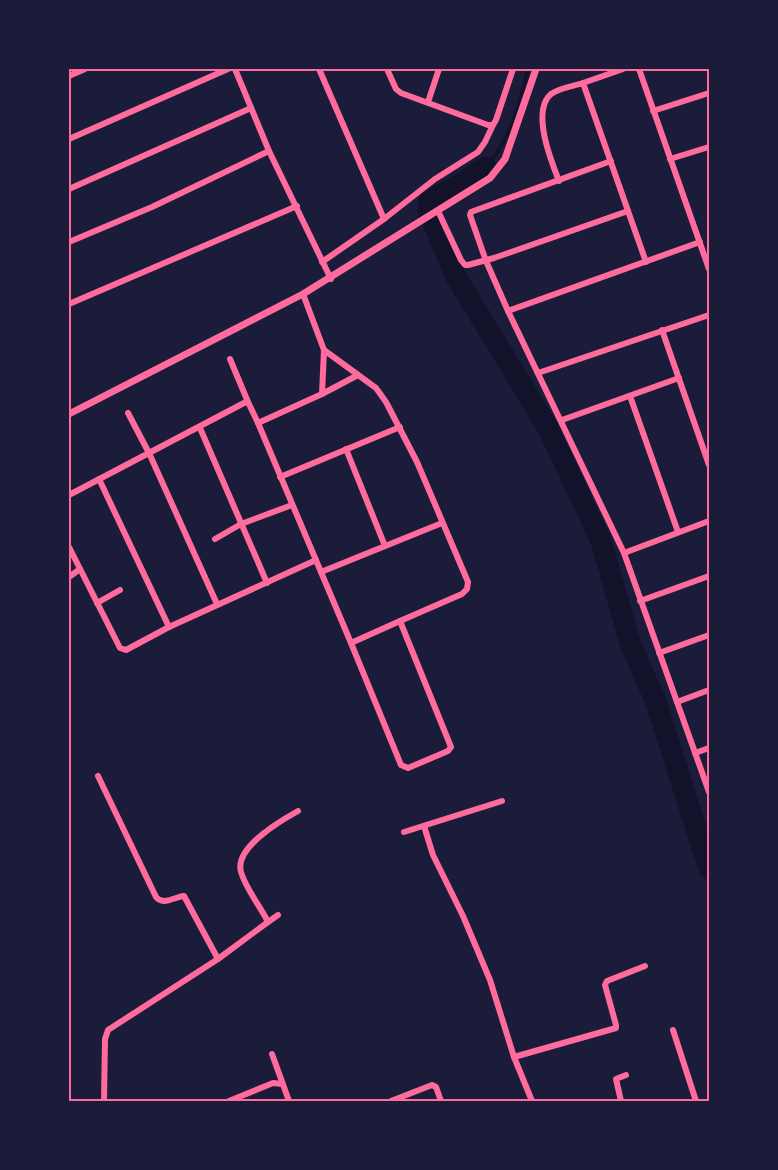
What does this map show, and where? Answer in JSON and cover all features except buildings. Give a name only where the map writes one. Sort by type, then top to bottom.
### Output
[{"type":"street","points":[[69,76],[85,69]]},
{"type":"street","points":[[69,140],[228,69]]},
{"type":"street","points":[[235,69],[269,151],[331,279]]},
{"type":"street","points":[[319,69],[384,219]]},
{"type":"street","points":[[387,69],[396,89],[401,93],[493,125]]},
{"type":"street","points":[[428,102],[439,69]]},
{"type":"street","points":[[322,262],[384,219],[435,179],[478,152],[493,125],[513,69]]},
{"type":"street","points":[[69,414],[331,279],[479,185],[498,169],[511,146],[536,69]]},
{"type":"street","points":[[559,181],[549,155],[543,126],[544,111],[549,96],[553,92],[623,69]]},
{"type":"street","points":[[639,69],[709,270]]},
{"type":"street","points":[[583,83],[646,262]]},
{"type":"street","points":[[653,111],[709,93]]},
{"type":"street","points":[[69,189],[251,108]]},
{"type":"street","points":[[670,159],[709,147]]},
{"type":"street","points":[[69,243],[152,207],[269,151]]},
{"type":"street","points":[[611,162],[471,212],[470,219],[508,311],[624,553],[709,792]]},
{"type":"street","points":[[69,304],[297,206]]},
{"type":"street","points":[[432,214],[464,263],[468,265],[486,261],[628,211]]},
{"type":"street","points":[[508,311],[700,242]]},
{"type":"street","points":[[303,294],[324,350],[322,394]]},
{"type":"street","points":[[538,373],[709,315]]},
{"type":"street","points":[[662,330],[709,465]]},
{"type":"street","points":[[324,350],[376,388],[400,427],[417,462],[468,582],[467,589],[462,594],[351,643]]},
{"type":"street","points":[[230,359],[401,765],[408,768],[448,751],[451,747],[400,621]]},
{"type":"street","points":[[258,423],[358,375]]},
{"type":"street","points":[[562,420],[679,378]]},
{"type":"street","points":[[630,396],[678,532]]},
{"type":"street","points":[[69,495],[248,402]]},
{"type":"street","points":[[128,413],[217,604]]},
{"type":"street","points":[[280,477],[400,427]]},
{"type":"street","points":[[200,428],[267,582]]},
{"type":"street","points":[[346,449],[385,546]]},
{"type":"street","points":[[99,479],[169,627]]},
{"type":"street","points":[[215,538],[241,524],[292,505]]},
{"type":"street","points":[[624,553],[709,521]]},
{"type":"street","points":[[321,572],[442,523]]},
{"type":"street","points":[[69,547],[122,650],[316,560]]},
{"type":"street","points":[[69,577],[80,569]]},
{"type":"street","points":[[640,601],[709,576]]},
{"type":"street","points":[[97,603],[120,590]]},
{"type":"street","points":[[659,653],[709,635]]},
{"type":"street","points":[[677,702],[709,690]]},
{"type":"street","points":[[695,753],[709,748]]},
{"type":"street","points":[[98,777],[156,897],[164,902],[184,896],[218,959]]},
{"type":"street","points":[[404,832],[502,801]]},
{"type":"street","points":[[268,922],[241,873],[239,862],[243,854],[263,834],[276,823],[298,811]]},
{"type":"street","points":[[424,826],[433,855],[463,916],[490,980],[514,1057],[532,1101]]},
{"type":"street","points":[[104,1101],[105,1039],[108,1030],[218,959],[278,915]]},
{"type":"street","points":[[514,1057],[616,1028],[605,985],[611,978],[645,966]]},
{"type":"street","points":[[673,1029],[696,1101]]},
{"type":"street","points":[[272,1054],[289,1101]]},
{"type":"street","points":[[621,1101],[616,1079],[626,1075]]},
{"type":"street","points":[[229,1101],[273,1083],[282,1084]]},
{"type":"street","points":[[391,1101],[434,1085],[441,1101]]},
{"type":"waterway","points":[[486,167],[502,144],[518,109],[528,69]]},
{"type":"waterway","points":[[486,167],[429,201],[428,210],[455,275],[548,428],[601,541],[630,643],[656,702],[709,869]]}]
